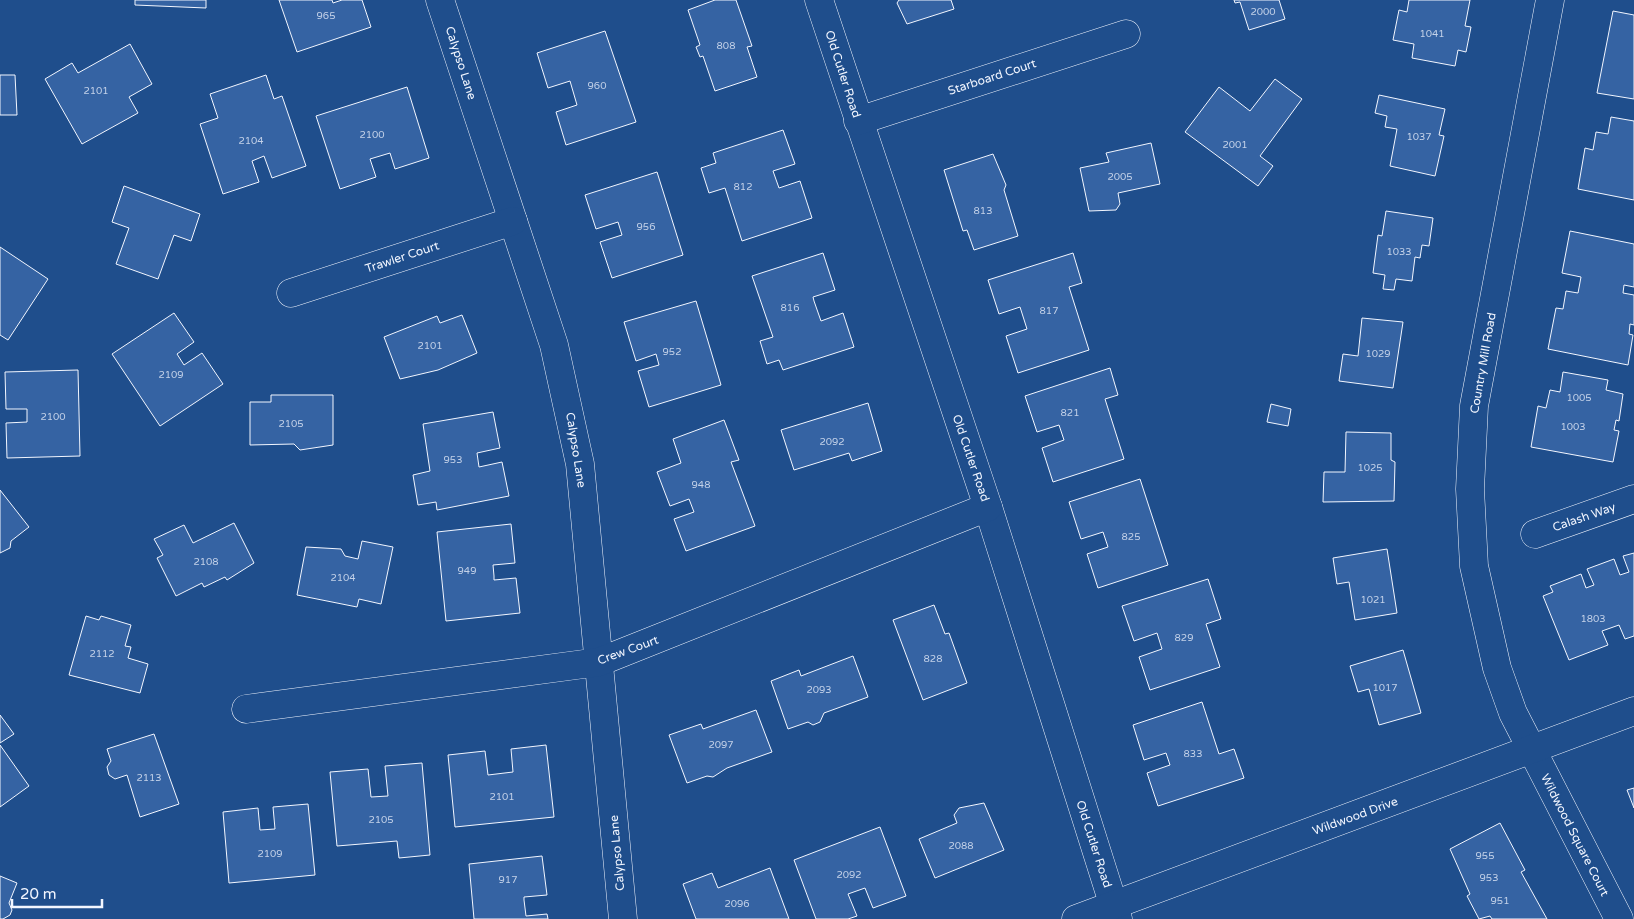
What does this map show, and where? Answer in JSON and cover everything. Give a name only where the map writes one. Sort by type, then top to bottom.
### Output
[{"type":"street","name":"Calypso Lane","points":[[440,0],[554,345],[574,430],[580,464],[623,919]]},
{"type":"street","name":"Old Cutler Road","points":[[819,0],[988,507],[1115,912]]},
{"type":"street","name":"Country Mill Road","points":[[1532,751],[1513,713],[1497,668],[1474,566],[1470,489],[1474,406],[1550,0]]},
{"type":"street","name":"Starboard Court","points":[[858,121],[1126,34]]},
{"type":"street","name":"Trawler Court","points":[[291,293],[513,221]]},
{"type":"street","name":"Calash Way","points":[[1535,534],[1634,499]]},
{"type":"street","name":"Crew Court","points":[[246,709],[599,662],[988,507]]},
{"type":"street","name":"Wildwood Drive","points":[[1076,919],[1115,912],[1634,711]]},
{"type":"street","name":"Wildwood Square Court","points":[[1532,751],[1619,919]]},
{"type":"building","points":[[135,0],[206,0],[206,8],[135,5]]},
{"type":"building","points":[[279,0],[332,0],[333,3],[342,0],[362,0],[371,27],[297,52]]},
{"type":"building","points":[[715,0],[736,0],[752,46],[747,47],[757,77],[715,91],[703,56],[700,57],[696,47],[700,45],[688,10]]},
{"type":"building","points":[[899,0],[951,0],[954,9],[907,24],[897,3]]},
{"type":"building","points":[[1234,0],[1279,0],[1285,19],[1249,30],[1240,2],[1235,3]]},
{"type":"building","points":[[1409,0],[1470,0],[1465,26],[1471,27],[1466,52],[1458,50],[1455,66],[1412,58],[1414,44],[1393,40],[1399,10],[1407,12]]},
{"type":"building","points":[[1613,11],[1634,15],[1634,99],[1597,93]]},
{"type":"building","points":[[605,31],[636,122],[566,145],[556,112],[577,105],[570,81],[548,88],[537,53]]},
{"type":"building","points":[[130,44],[152,84],[129,97],[138,113],[82,144],[45,79],[72,63],[78,73]]},
{"type":"building","points":[[0,75],[15,75],[17,115],[0,115]]},
{"type":"building","points":[[266,75],[274,99],[282,96],[306,166],[272,178],[264,156],[252,161],[259,182],[223,194],[200,124],[218,118],[210,94]]},
{"type":"building","points":[[1275,79],[1302,99],[1260,156],[1273,166],[1258,186],[1185,132],[1219,87],[1250,111]]},
{"type":"building","points":[[407,87],[429,158],[395,169],[390,153],[370,159],[376,177],[340,189],[316,116]]},
{"type":"building","points":[[1379,95],[1445,109],[1439,135],[1444,136],[1435,176],[1390,166],[1397,129],[1385,127],[1387,116],[1375,113]]},
{"type":"building","points":[[1611,117],[1634,121],[1634,200],[1578,189],[1585,148],[1593,150],[1596,132],[1608,134]]},
{"type":"building","points":[[783,130],[795,164],[773,171],[779,188],[800,181],[812,218],[742,241],[725,188],[709,193],[701,168],[716,163],[713,153]]},
{"type":"building","points":[[1151,143],[1160,184],[1118,193],[1120,204],[1116,210],[1089,211],[1080,168],[1109,162],[1106,153]]},
{"type":"building","points":[[993,154],[1006,185],[1004,190],[1018,236],[974,250],[967,230],[963,231],[944,170]]},
{"type":"building","points":[[657,172],[683,255],[612,278],[600,242],[622,235],[618,222],[596,229],[585,195]]},
{"type":"building","points":[[124,186],[200,214],[191,241],[174,235],[158,279],[116,264],[129,228],[112,222]]},
{"type":"building","points":[[1386,211],[1433,218],[1429,246],[1422,245],[1420,258],[1415,257],[1412,281],[1396,279],[1394,290],[1383,289],[1385,275],[1373,273],[1378,235],[1382,236]]},
{"type":"building","points":[[1570,231],[1634,244],[1634,287],[1624,285],[1623,293],[1634,295],[1634,325],[1630,324],[1629,334],[1633,335],[1628,365],[1548,349],[1556,308],[1563,309],[1566,291],[1578,293],[1581,277],[1562,273]]},
{"type":"building","points":[[0,247],[48,279],[8,340],[0,335]]},
{"type":"building","points":[[823,253],[835,290],[813,297],[814,301],[821,321],[843,313],[854,347],[783,370],[779,360],[767,364],[760,341],[773,337],[752,276]]},
{"type":"building","points":[[1073,253],[1082,283],[1069,287],[1089,350],[1018,373],[1006,336],[1027,329],[1020,307],[999,314],[988,280]]},
{"type":"building","points":[[696,301],[721,385],[649,407],[638,371],[659,365],[656,354],[636,361],[624,322]]},
{"type":"building","points":[[174,313],[194,342],[177,354],[184,365],[202,353],[223,384],[160,426],[112,354]]},
{"type":"building","points":[[462,315],[477,353],[438,370],[400,379],[384,337],[437,316],[440,323]]},
{"type":"building","points":[[1362,318],[1403,322],[1393,388],[1339,381],[1343,354],[1358,356]]},
{"type":"building","points":[[1110,368],[1118,395],[1105,399],[1124,459],[1053,482],[1042,448],[1064,440],[1059,425],[1037,432],[1025,396]]},
{"type":"building","points":[[78,370],[80,456],[7,458],[6,423],[27,422],[27,409],[6,409],[5,372]]},
{"type":"building","points":[[1563,372],[1608,380],[1606,390],[1623,394],[1619,421],[1616,420],[1614,430],[1619,431],[1613,462],[1531,447],[1538,406],[1546,408],[1550,390],[1560,392]]},
{"type":"building","points":[[271,395],[333,395],[333,445],[300,450],[294,444],[250,445],[250,402],[271,402]]},
{"type":"building","points":[[868,403],[882,451],[852,461],[849,453],[794,470],[781,430]]},
{"type":"building","points":[[1271,404],[1291,409],[1288,426],[1267,422]]},
{"type":"building","points":[[493,412],[500,448],[477,453],[479,467],[502,462],[509,496],[437,510],[436,502],[418,505],[413,475],[430,471],[423,424]]},
{"type":"building","points":[[724,420],[739,460],[731,462],[755,526],[686,551],[674,519],[694,512],[689,499],[670,506],[657,472],[681,463],[673,439]]},
{"type":"building","points":[[1346,432],[1391,433],[1391,460],[1395,462],[1394,501],[1323,502],[1324,472],[1345,472]]},
{"type":"building","points":[[1140,479],[1168,565],[1098,588],[1087,554],[1108,547],[1103,532],[1081,539],[1069,502]]},
{"type":"building","points":[[0,490],[29,527],[11,541],[10,548],[0,553]]},
{"type":"building","points":[[234,523],[254,563],[227,580],[225,577],[204,587],[202,583],[176,596],[157,558],[163,555],[154,539],[184,525],[193,543]]},
{"type":"building","points":[[511,524],[515,563],[493,565],[494,580],[516,578],[520,613],[446,621],[437,532]]},
{"type":"building","points":[[362,541],[393,547],[381,604],[359,599],[357,607],[297,595],[306,547],[341,549],[345,556],[358,559]]},
{"type":"building","points":[[1387,549],[1397,613],[1355,620],[1349,582],[1337,584],[1333,558]]},
{"type":"building","points":[[1634,553],[1634,636],[1625,639],[1619,625],[1602,631],[1608,645],[1569,660],[1543,596],[1553,592],[1550,586],[1581,574],[1586,588],[1594,585],[1587,569],[1614,559],[1620,575],[1629,572],[1623,556]]},
{"type":"building","points":[[1208,579],[1221,619],[1206,624],[1220,667],[1150,690],[1139,657],[1162,649],[1157,633],[1134,641],[1122,606]]},
{"type":"building","points":[[934,605],[945,634],[949,633],[967,683],[923,700],[893,620]]},
{"type":"building","points":[[86,616],[99,620],[101,616],[131,625],[125,646],[131,647],[128,658],[148,664],[140,693],[69,675]]},
{"type":"building","points":[[1403,650],[1421,713],[1379,725],[1369,689],[1358,692],[1350,666]]},
{"type":"building","points":[[853,656],[868,697],[824,713],[820,722],[813,725],[808,722],[788,729],[771,681],[799,670],[801,676]]},
{"type":"building","points":[[1202,702],[1219,754],[1234,749],[1244,778],[1158,806],[1147,773],[1170,765],[1166,753],[1144,760],[1133,725]]},
{"type":"building","points":[[756,710],[772,752],[727,768],[713,777],[707,776],[687,783],[669,735],[701,724],[703,729]]},
{"type":"building","points":[[0,715],[14,734],[0,743]]},
{"type":"building","points":[[154,734],[179,804],[140,817],[127,775],[115,779],[109,775],[107,767],[111,761],[107,749]]},
{"type":"building","points":[[0,745],[29,786],[0,807]]},
{"type":"building","points":[[546,745],[554,817],[455,827],[448,755],[485,751],[488,775],[513,772],[511,749]]},
{"type":"building","points":[[422,763],[430,855],[399,858],[397,841],[337,846],[330,772],[368,769],[371,797],[388,796],[385,766]]},
{"type":"building","points":[[1634,788],[1634,808],[1627,790]]},
{"type":"building","points":[[984,803],[1004,850],[935,878],[919,839],[957,823],[954,815],[959,808]]},
{"type":"building","points":[[308,804],[315,875],[229,883],[223,812],[258,808],[260,830],[275,829],[273,807]]},
{"type":"building","points":[[1500,823],[1525,870],[1521,872],[1547,919],[1492,919],[1490,916],[1479,919],[1467,896],[1470,894],[1450,849]]},
{"type":"building","points":[[880,827],[906,896],[873,908],[865,888],[848,894],[857,916],[848,919],[816,919],[794,860]]},
{"type":"building","points":[[542,856],[547,895],[524,897],[524,900],[526,916],[547,914],[548,919],[474,919],[469,864]]},
{"type":"building","points":[[770,868],[789,919],[696,919],[683,884],[712,873],[718,888]]},
{"type":"building","points":[[0,876],[17,883],[9,903],[12,910],[10,915],[3,919],[0,919]]}]
